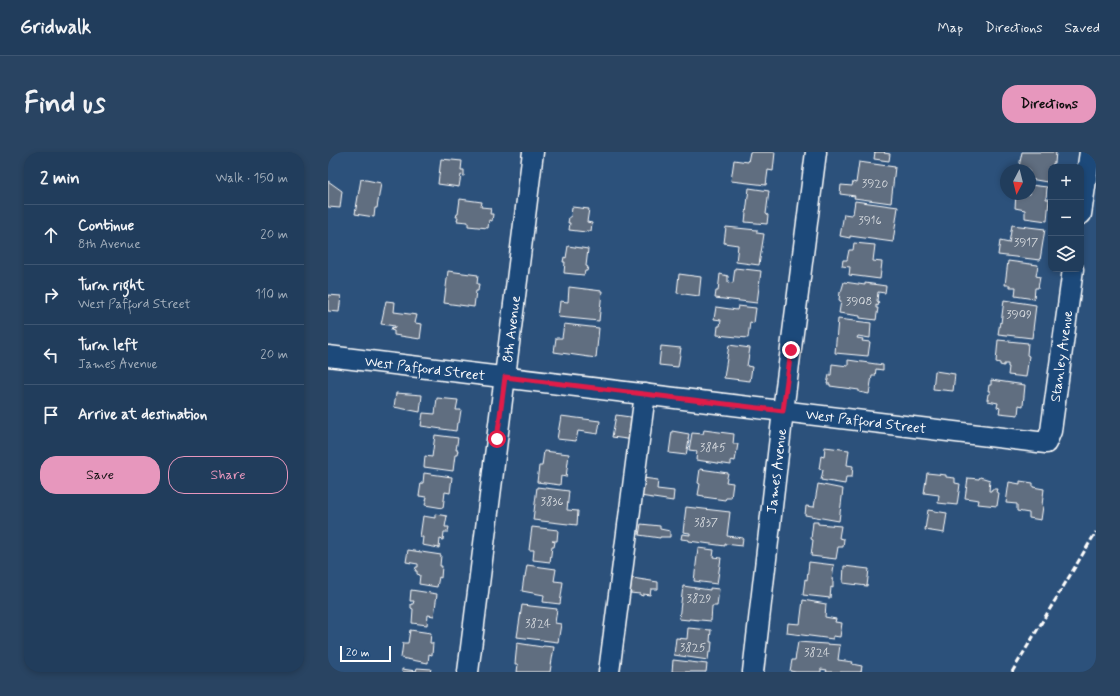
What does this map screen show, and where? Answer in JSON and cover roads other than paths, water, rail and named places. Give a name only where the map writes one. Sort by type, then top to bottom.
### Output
[{"type":"street","name":"8th Avenue","points":[[468,672],[533,152]]},
{"type":"street","name":"James Avenue","points":[[752,672],[816,152]]},
{"type":"street","points":[[1083,200],[1090,152]]},
{"type":"street","name":"Stanley Avenue","points":[[1046,443],[1051,431],[1073,272]]},
{"type":"street","name":"West Pafford Street","points":[[328,356],[1046,443]]},
{"type":"street","points":[[609,672],[645,394]]},
{"type":"railway","points":[[1012,672],[1096,532]]}]
